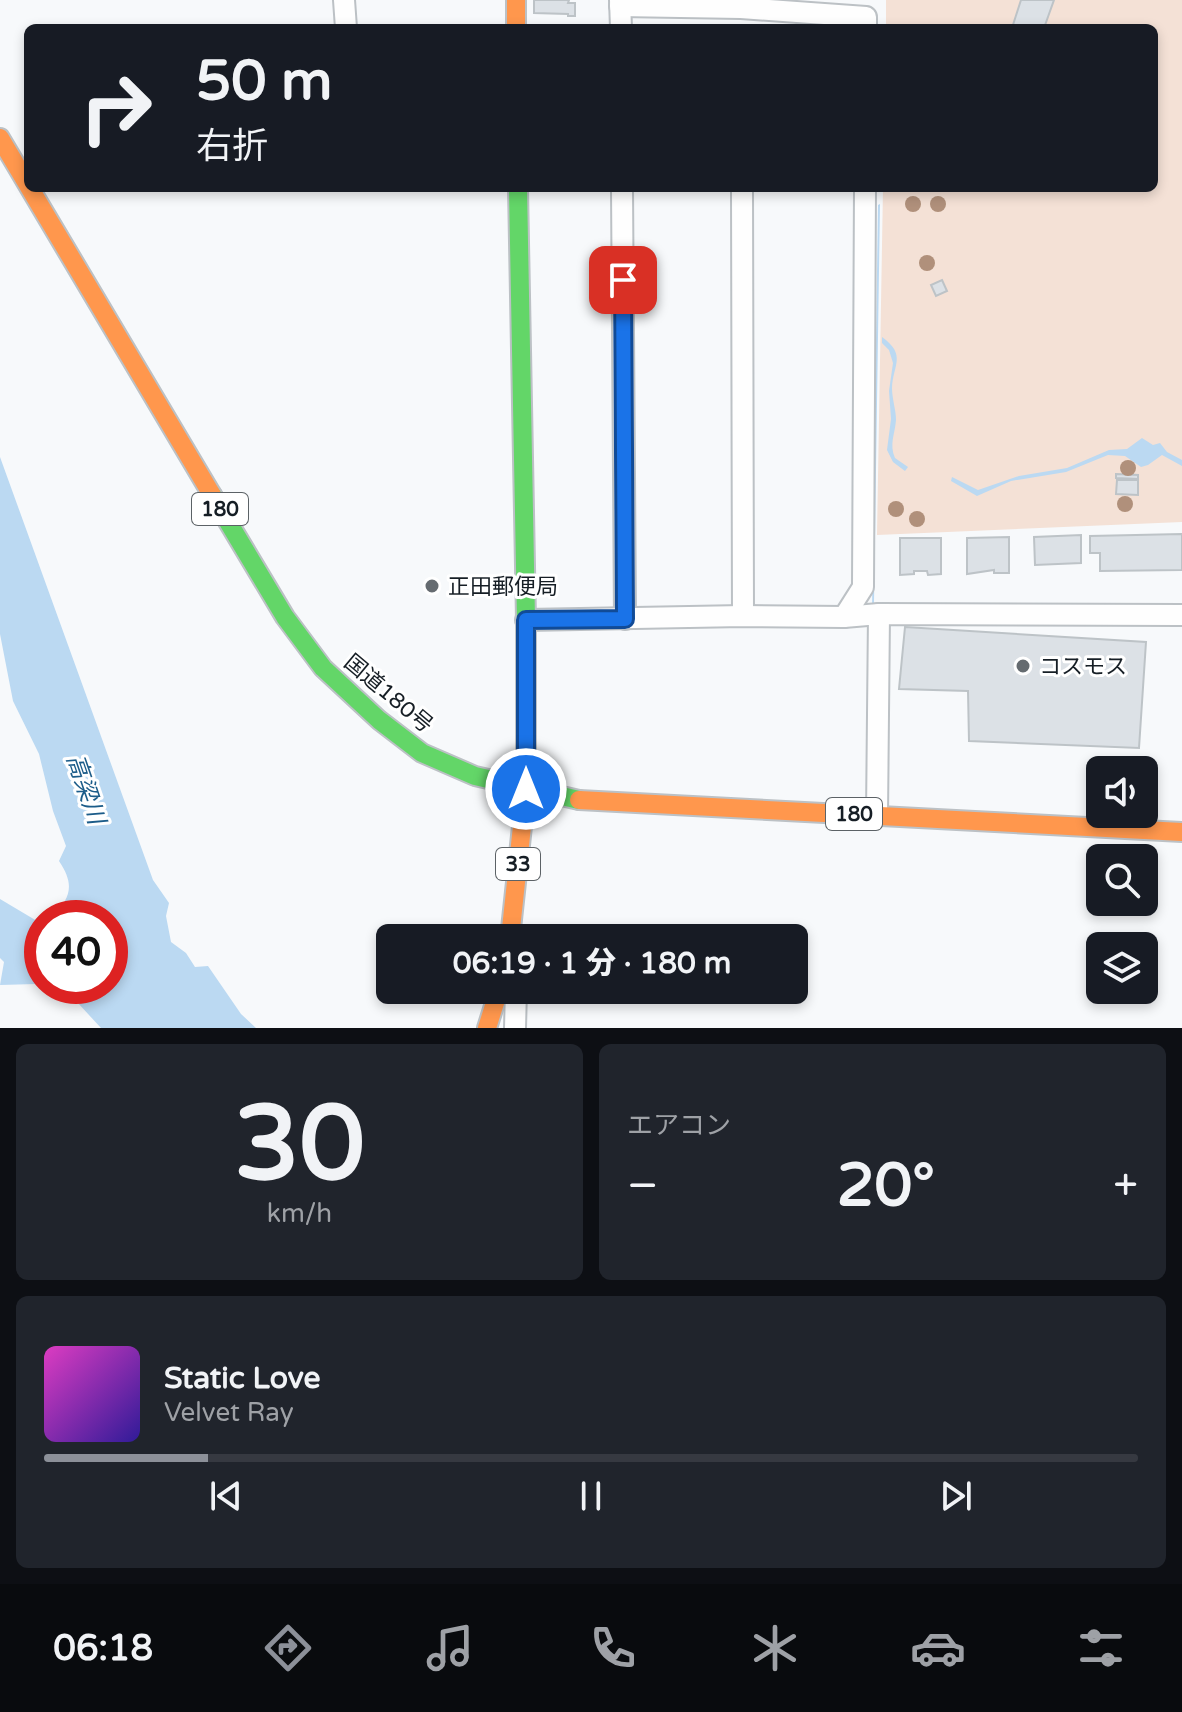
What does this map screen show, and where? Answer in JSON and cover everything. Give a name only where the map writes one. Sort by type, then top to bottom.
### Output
[{"type":"main road","points":[[516,0],[516,24]]},
{"type":"main road","name":"国道180号","points":[[3,145],[24,180]]},
{"type":"main road","name":"国道180号","points":[[31,192],[285,617],[323,668],[379,720],[422,753],[475,776],[577,800],[1182,832]]},
{"type":"main road","points":[[518,192],[526,789]]},
{"type":"main road","name":"33","points":[[512,924],[526,789]]},
{"type":"main road","points":[[487,1028],[495,1004]]},
{"type":"street","points":[[344,0],[346,24]]},
{"type":"street","points":[[621,24],[620,3],[741,18],[866,17],[866,24]]},
{"type":"street","points":[[3,145],[24,148]]},
{"type":"street","points":[[622,192],[625,619]]},
{"type":"street","points":[[742,192],[743,616]]},
{"type":"street","points":[[844,617],[863,587],[865,192]]},
{"type":"street","points":[[526,620],[844,617],[879,614],[1182,615]]},
{"type":"street","points":[[877,815],[879,614]]},
{"type":"street","points":[[515,1028],[516,1004]]},
{"type":"shaded area","points":[[886,0],[1182,0],[1182,522],[877,535],[883,192],[1158,192],[1158,24],[886,24]]},
{"type":"water","points":[[878,205],[874,603],[890,603],[890,606],[872,608]]},
{"type":"water","points":[[882,337],[890,343],[896,355],[892,388],[896,420],[892,448],[895,458],[908,467],[905,471],[893,462],[887,450],[893,363]]},
{"type":"water","points":[[1142,438],[1153,445],[1160,443],[1167,452],[1182,460],[1182,466],[1162,455],[1141,467],[1125,456],[1108,455],[1066,472],[1011,481],[977,496],[951,481],[952,477],[978,490],[1019,476],[1067,468],[1109,450],[1127,449]]},
{"type":"water","name":"高梁川","points":[[0,457],[153,880],[169,903],[166,916],[171,942],[186,953],[195,967],[208,966],[241,1014],[256,1028],[101,1028],[79,1004],[128,1004],[128,900],[65,900],[69,884],[59,861],[66,846],[53,811],[39,754],[13,701],[0,634]]},
{"type":"water","points":[[0,899],[24,913],[24,984],[0,985],[4,962],[0,958]]},
{"type":"building","points":[[534,0],[569,0],[568,3],[575,3],[575,16],[534,13]]},
{"type":"building","points":[[1021,0],[1054,0],[1045,24],[1013,24]]},
{"type":"building","points":[[942,280],[947,291],[936,296],[931,285]]},
{"type":"building","points":[[1116,474],[1138,475],[1138,479],[1116,478]]},
{"type":"building","points":[[1117,480],[1138,480],[1138,495],[1116,494]]},
{"type":"building","points":[[1182,534],[1182,570],[1100,571],[1100,553],[1090,553],[1090,536]]},
{"type":"building","points":[[1081,535],[1081,563],[1035,565],[1034,537]]},
{"type":"building","points":[[1009,537],[1009,573],[994,573],[994,570],[967,574],[967,538]]},
{"type":"building","points":[[900,538],[941,538],[941,574],[928,575],[927,571],[914,571],[914,574],[900,575]]},
{"type":"building","name":"コスモス","points":[[905,627],[1146,642],[1139,748],[969,741],[968,691],[899,689]]},
{"type":"traffic: fast","points":[[518,192],[526,789]]},
{"type":"traffic: fast","points":[[212,495],[285,617],[323,668],[379,720],[422,753],[475,776],[579,800]]},
{"type":"traffic: slow","points":[[516,0],[516,24]]},
{"type":"traffic: slow","points":[[0,138],[24,178]]},
{"type":"traffic: slow","points":[[32,192],[212,495]]},
{"type":"traffic: slow","points":[[512,924],[526,789]]},
{"type":"traffic: slow","points":[[579,800],[1182,832]]},
{"type":"traffic: slow","points":[[487,1028],[495,1004]]},
{"type":"place","name":"正田郵便局","points":[[432,586]]},
{"type":"place","name":"コスモス","points":[[1023,666]]},
{"type":"route","points":[[526,789],[526,620],[625,619],[623,280]]}]
